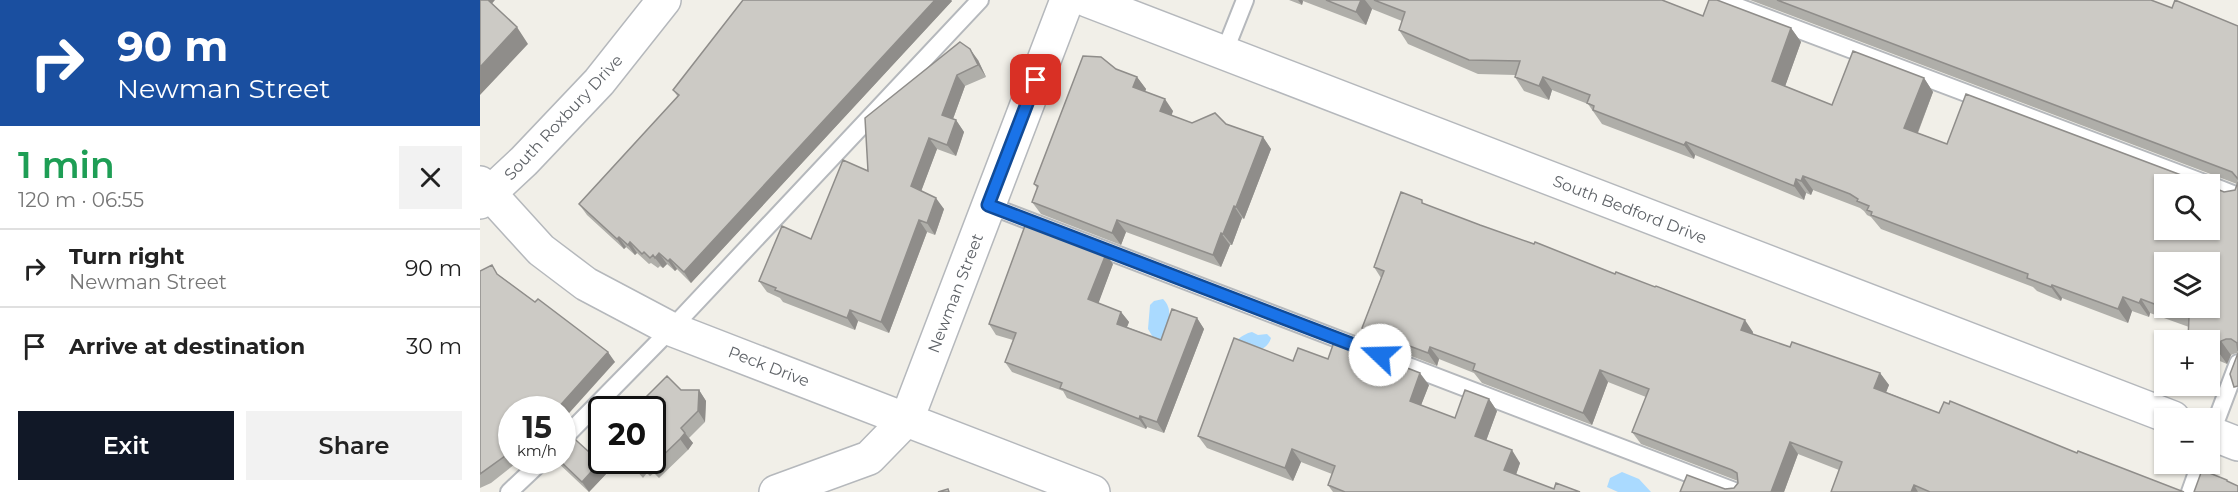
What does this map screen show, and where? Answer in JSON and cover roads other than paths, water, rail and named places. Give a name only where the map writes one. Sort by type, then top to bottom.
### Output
[{"type":"street","name":"South Roxbury Drive","points":[[483,194],[552,134],[600,82],[664,0]]},
{"type":"street","name":"Newman Street","points":[[907,418],[1067,0]]},
{"type":"street","name":"South Bedford Drive","points":[[1087,0],[2154,411]]},
{"type":"street","name":"Peck Drive","points":[[483,194],[541,250],[586,284],[671,328],[1093,492]]},
{"type":"street","points":[[776,492],[869,458],[907,418]]},
{"type":"lane","points":[[576,426],[980,0]]},
{"type":"lane","points":[[1224,53],[1245,0]]},
{"type":"lane","points":[[1720,0],[2179,174]]},
{"type":"lane","points":[[2220,189],[2238,196]]},
{"type":"lane","points":[[988,205],[1737,492]]},
{"type":"lane","points":[[2220,426],[2238,363]]},
{"type":"lane","points":[[509,492],[528,474]]},
{"type":"lane","points":[[2190,492],[2196,474]]},
{"type":"water","points":[[1163,299],[1169,308],[1168,323],[1162,339],[1154,339],[1148,329],[1150,305],[1154,301]]},
{"type":"water","points":[[1252,332],[1258,335],[1267,334],[1271,338],[1268,344],[1253,352],[1229,355],[1237,340]]},
{"type":"water","points":[[1622,472],[1639,479],[1651,492],[1618,492],[1607,487],[1610,478]]}]
